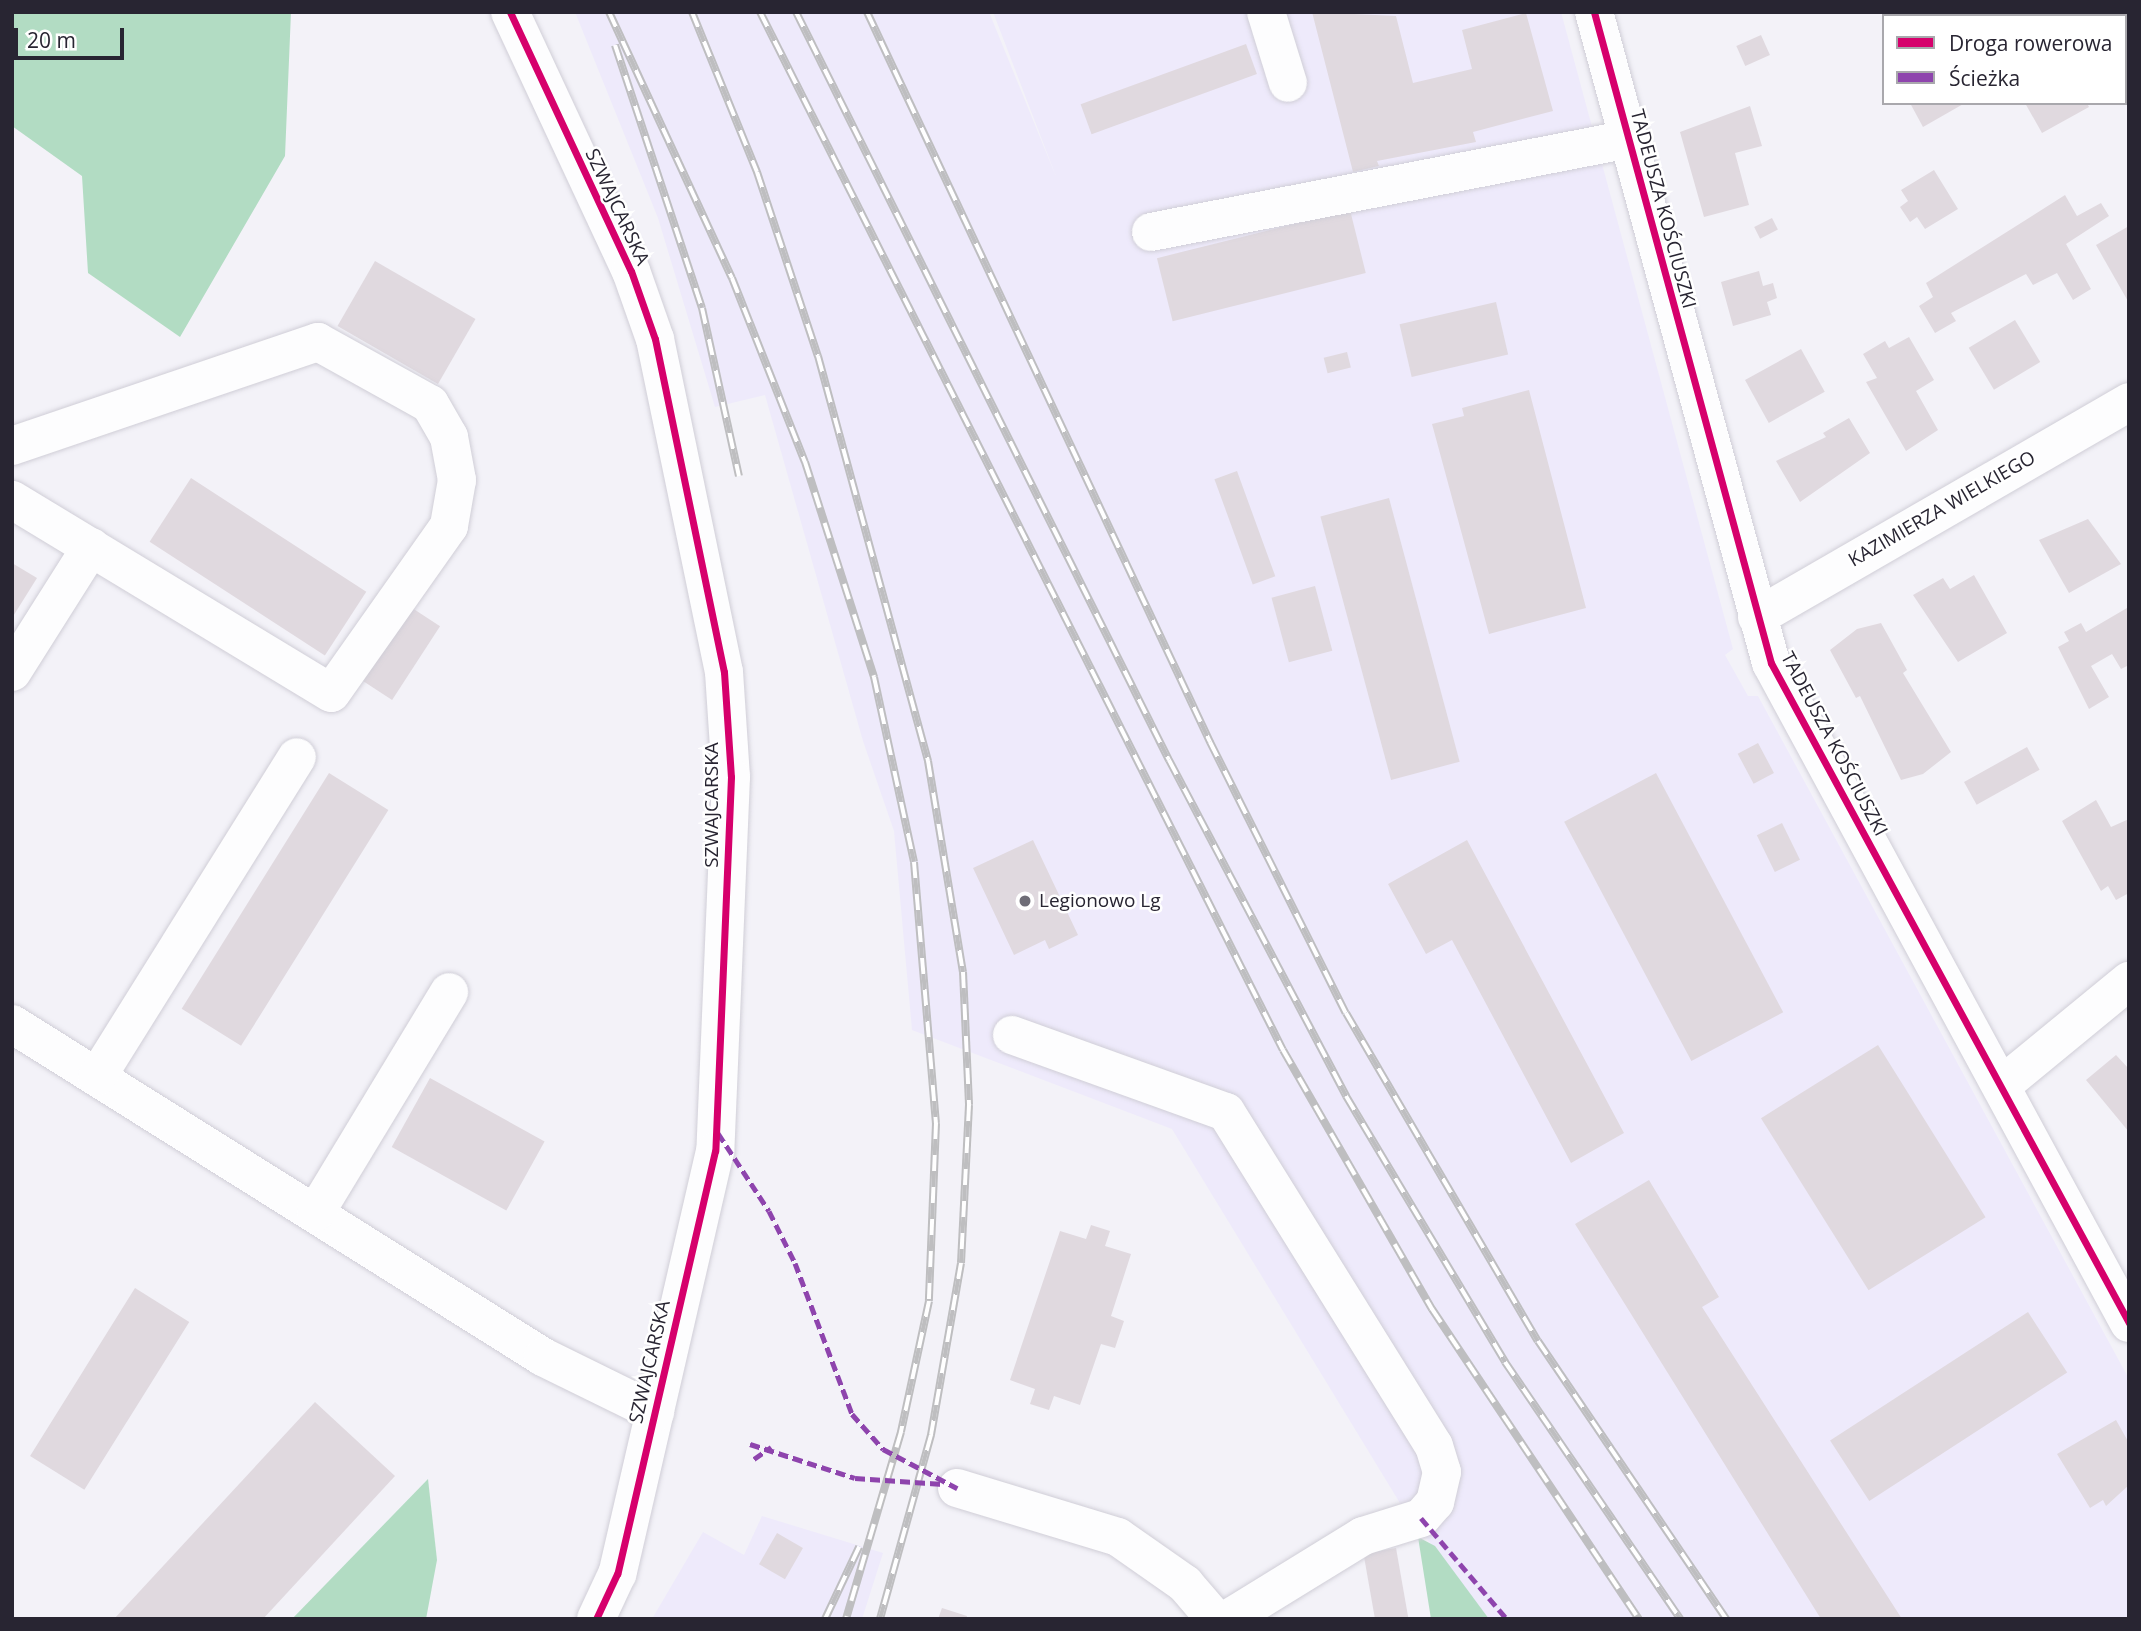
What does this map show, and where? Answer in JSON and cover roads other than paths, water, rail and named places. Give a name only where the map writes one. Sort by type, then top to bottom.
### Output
[{"type":"street","name":"SZWAJCARSKA","points":[[510,12],[631,271],[655,339],[724,672],[731,776],[715,1151],[617,1573],[596,1619]]},
{"type":"street","points":[[1266,12],[1288,83]]},
{"type":"street","name":"TADEUSZA KOŚCIUSZKI","points":[[1594,12],[1756,617],[1771,663],[2129,1323]]},
{"type":"street","points":[[1151,232],[1628,139]]},
{"type":"street","points":[[12,446],[318,342],[430,404],[442,419],[455,457],[456,491],[449,526],[331,693],[12,499]]},
{"type":"street","name":"KAZIMIERZA WIELKIEGO","points":[[1756,617],[2129,402]]},
{"type":"street","points":[[12,672],[91,547]]},
{"type":"street","points":[[97,1077],[297,757]]},
{"type":"street","points":[[2001,1086],[2129,981]]},
{"type":"street","points":[[316,1212],[449,992]]},
{"type":"street","points":[[12,1024],[316,1212],[543,1357],[655,1412]]},
{"type":"street","points":[[1012,1035],[1226,1112],[1434,1446],[1442,1472],[1435,1503],[1421,1518],[1363,1536],[1228,1619]]},
{"type":"street","points":[[957,1488],[1118,1537],[1185,1584],[1214,1619]]},
{"type":"railway","points":[[609,12],[732,278],[805,462],[874,677],[914,862],[936,1123],[929,1301],[901,1432],[846,1619]]},
{"type":"railway","points":[[692,12],[757,172],[818,356],[928,761],[963,972],[969,1105],[961,1263],[931,1435],[880,1619]]},
{"type":"railway","points":[[760,12],[1283,1050],[1432,1309],[1639,1619]]},
{"type":"railway","points":[[796,12],[1169,760],[1346,1096],[1505,1362],[1680,1619]]},
{"type":"railway","points":[[867,12],[1210,742],[1346,1013],[1538,1341],[1726,1619]]},
{"type":"railway","points":[[615,45],[702,308],[739,476]]},
{"type":"railway","points":[[825,1619],[859,1547]]},
{"type":"place","name":"Legionowo Lg","points":[[1025,901]]}]
